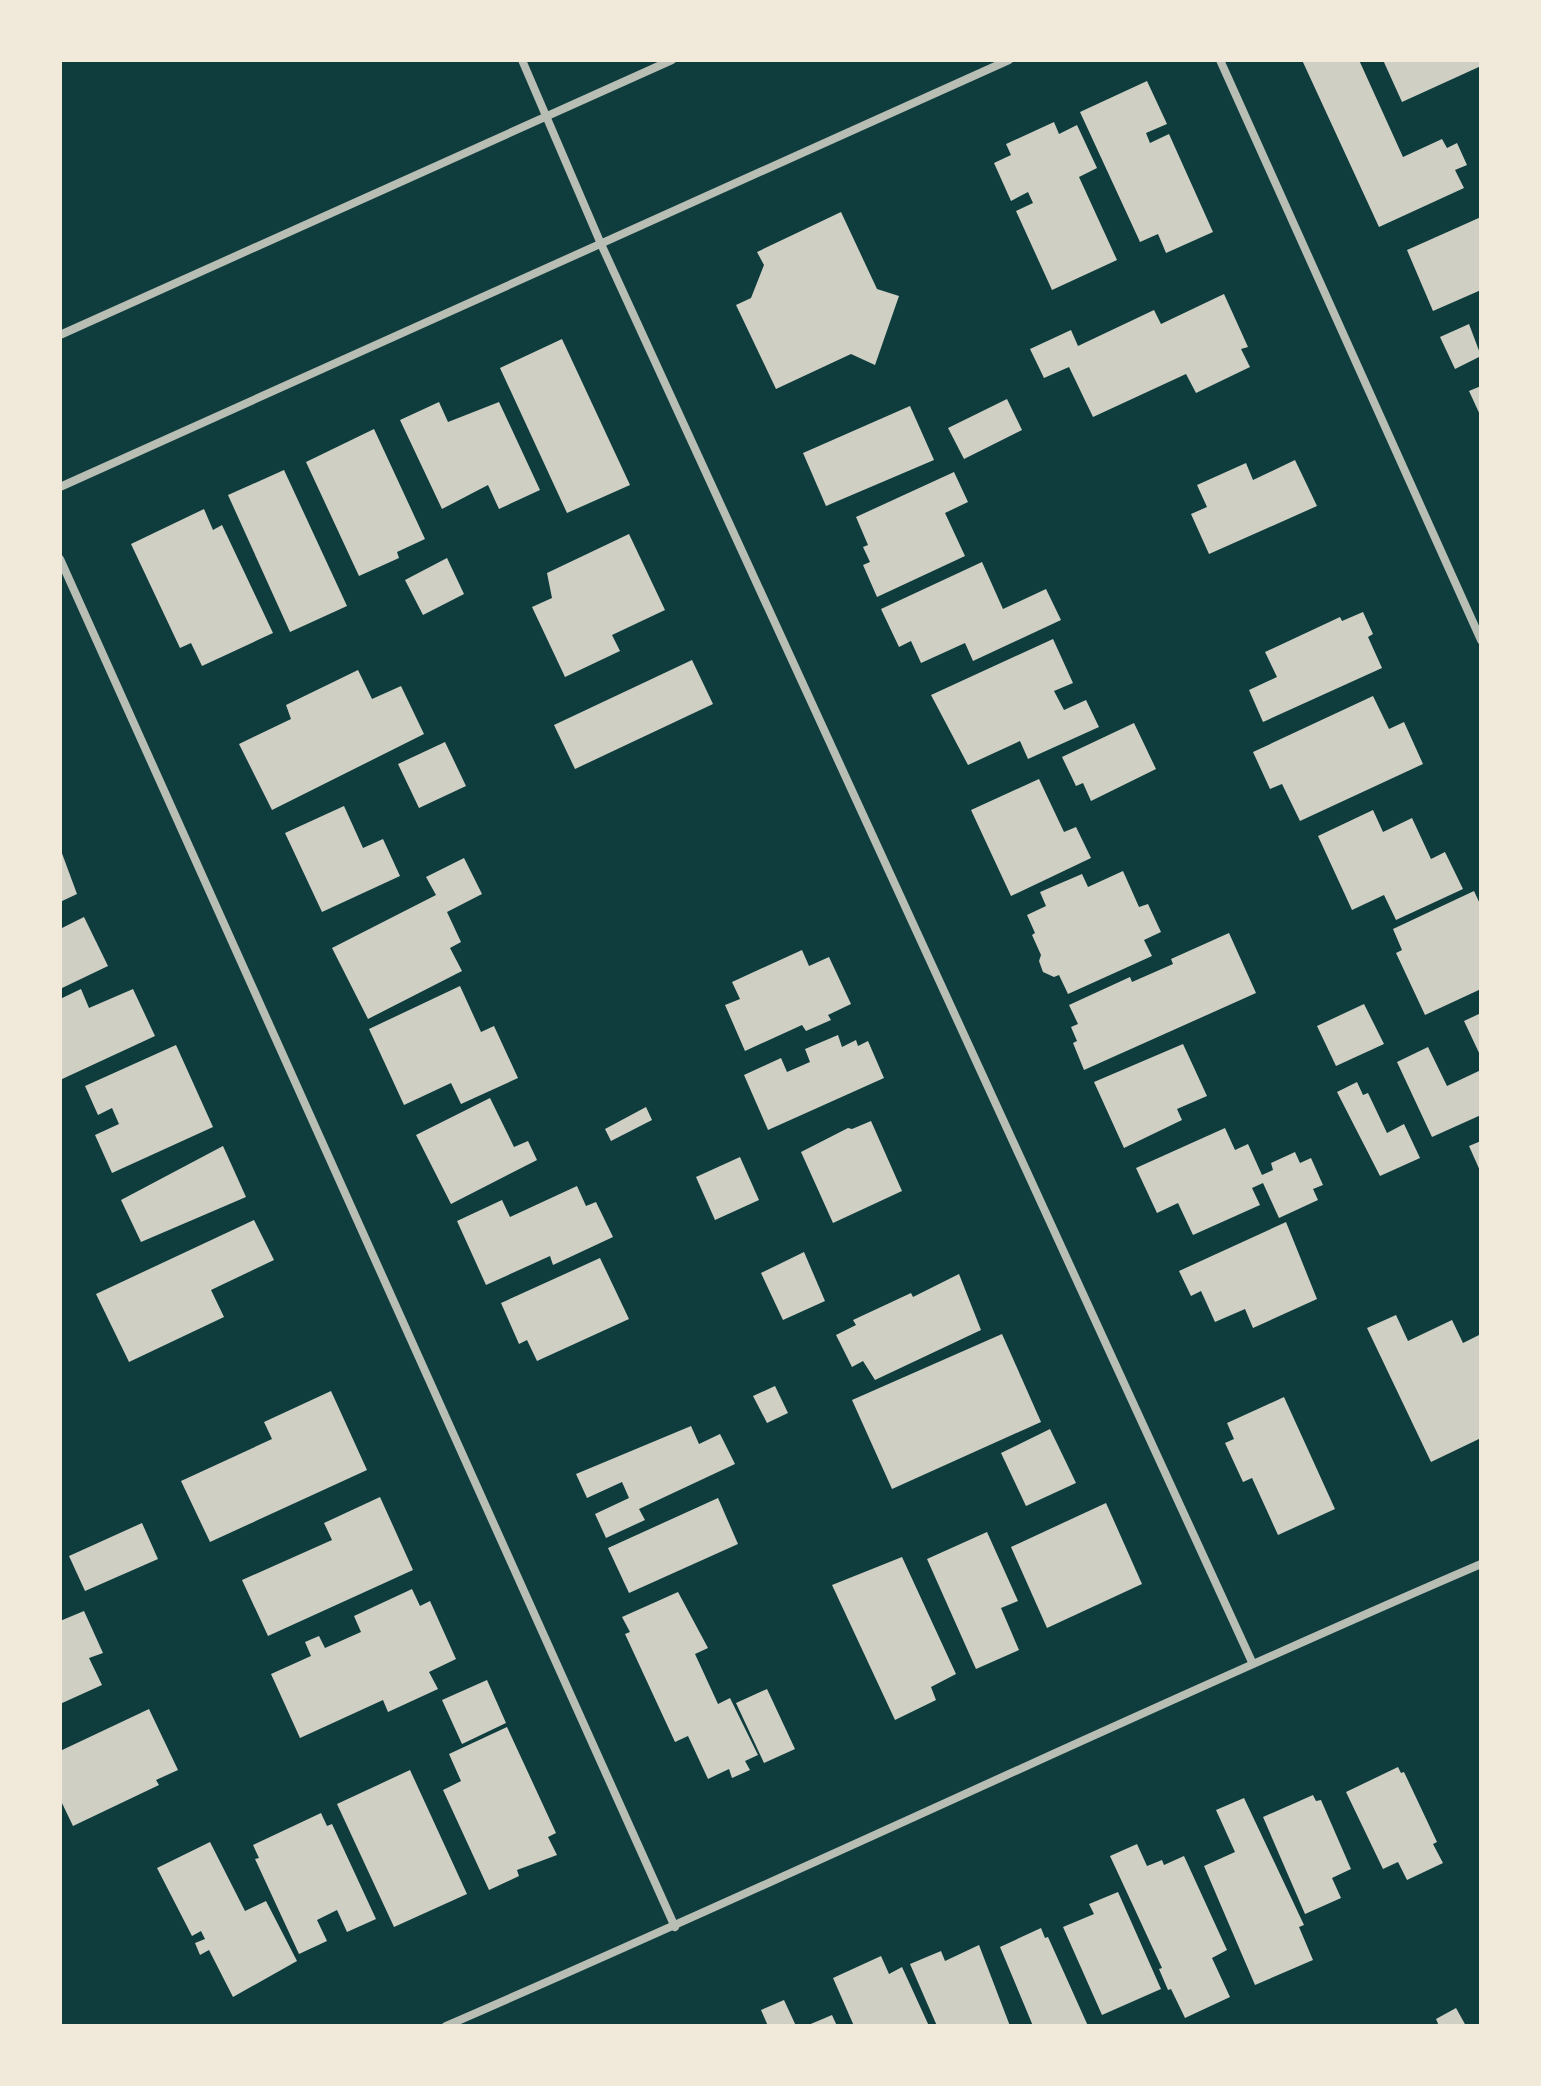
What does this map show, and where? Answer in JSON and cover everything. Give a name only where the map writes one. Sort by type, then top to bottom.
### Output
[{"type":"street","points":[[522,60],[601,244],[1252,1662]]},
{"type":"street","points":[[60,335],[672,60]]},
{"type":"street","points":[[60,487],[1009,60]]},
{"type":"street","points":[[1220,60],[1481,640]]},
{"type":"street","points":[[60,559],[675,1927]]},
{"type":"street","points":[[446,2026],[675,1927],[1252,1662],[1481,1564]]},
{"type":"building","points":[[1302,60],[1359,60],[1403,157],[1442,139],[1447,148],[1457,143],[1467,165],[1455,170],[1464,188],[1379,227]]},
{"type":"building","points":[[1383,60],[1481,60],[1481,66],[1402,102]]},
{"type":"building","points":[[1147,81],[1167,124],[1146,133],[1150,143],[1169,134],[1213,232],[1166,253],[1158,234],[1140,242],[1080,112]]},
{"type":"building","points":[[1054,122],[1059,134],[1077,125],[1097,168],[1079,177],[1117,260],[1052,290],[1016,211],[1033,203],[1028,192],[1011,201],[994,163],[1011,155],[1006,144]]},
{"type":"building","points":[[841,212],[877,289],[899,296],[875,365],[851,354],[776,389],[736,305],[751,298],[764,265],[757,252]]},
{"type":"building","points":[[1481,217],[1481,290],[1433,311],[1407,250]]},
{"type":"building","points":[[1224,294],[1248,347],[1241,349],[1250,367],[1196,393],[1186,374],[1093,417],[1069,367],[1044,378],[1030,349],[1071,330],[1078,346],[1154,310],[1161,324]]},
{"type":"building","points":[[1469,324],[1481,356],[1455,369],[1440,337]]},
{"type":"building","points":[[562,339],[630,485],[567,513],[500,368]]},
{"type":"building","points":[[1481,386],[1481,417],[1469,391]]},
{"type":"building","points":[[1007,399],[1022,430],[964,459],[948,428]]},
{"type":"building","points":[[439,402],[448,422],[499,402],[540,490],[499,509],[488,485],[442,509],[400,420]]},
{"type":"building","points":[[910,406],[934,460],[826,506],[803,453]]},
{"type":"building","points":[[374,429],[425,539],[397,552],[399,558],[359,576],[306,462]]},
{"type":"building","points":[[1295,460],[1317,506],[1209,554],[1191,514],[1207,507],[1197,485],[1246,463],[1253,480]]},
{"type":"building","points":[[284,470],[347,606],[290,632],[228,495]]},
{"type":"building","points":[[954,472],[968,502],[945,513],[965,556],[877,597],[863,565],[870,562],[863,547],[868,545],[856,517]]},
{"type":"building","points":[[204,509],[213,530],[222,525],[273,633],[202,666],[191,643],[180,648],[131,544]]},
{"type":"building","points":[[629,534],[665,610],[612,635],[620,651],[565,677],[532,607],[552,598],[547,573]]},
{"type":"building","points":[[447,558],[464,594],[423,615],[405,580]]},
{"type":"building","points":[[982,562],[1003,609],[1046,589],[1061,620],[973,661],[965,643],[921,663],[911,641],[899,647],[881,609]]},
{"type":"building","points":[[1363,612],[1373,634],[1368,637],[1382,668],[1263,722],[1249,690],[1277,677],[1265,652],[1340,617],[1342,621]]},
{"type":"building","points":[[1053,639],[1073,683],[1054,691],[1064,710],[1086,700],[1099,727],[1028,759],[1020,741],[968,765],[931,695]]},
{"type":"building","points":[[692,660],[713,704],[575,769],[554,725]]},
{"type":"building","points":[[358,670],[372,699],[401,686],[424,734],[272,810],[239,744],[291,719],[286,705]]},
{"type":"building","points":[[1373,696],[1389,729],[1404,722],[1423,764],[1300,821],[1282,784],[1270,789],[1253,752]]},
{"type":"building","points":[[1134,723],[1156,769],[1091,801],[1083,783],[1076,786],[1062,757]]},
{"type":"building","points":[[445,742],[466,786],[419,808],[398,764]]},
{"type":"building","points":[[1039,779],[1064,832],[1076,827],[1091,858],[1011,896],[971,810]]},
{"type":"building","points":[[344,806],[363,848],[383,839],[400,876],[322,912],[285,833]]},
{"type":"building","points":[[1373,810],[1383,832],[1412,818],[1431,859],[1445,852],[1463,889],[1396,920],[1384,895],[1352,910],[1318,836]]},
{"type":"building","points":[[60,848],[77,894],[60,902]]},
{"type":"building","points":[[464,858],[482,894],[447,912],[461,942],[450,948],[462,971],[368,1019],[332,948],[436,895],[426,877]]},
{"type":"building","points":[[1123,871],[1139,907],[1148,904],[1161,932],[1144,940],[1152,956],[1068,994],[1059,975],[1054,977],[1043,972],[1039,961],[1041,955],[1032,935],[1035,933],[1027,915],[1046,906],[1040,892],[1082,874],[1088,887]]},
{"type":"building","points":[[1474,891],[1481,906],[1481,989],[1425,1015],[1396,953],[1402,950],[1393,929]]},
{"type":"building","points":[[84,917],[108,966],[60,989],[60,929]]},
{"type":"building","points":[[1229,933],[1256,993],[1084,1070],[1073,1043],[1077,1041],[1071,1027],[1078,1024],[1069,1005],[1130,977],[1132,982],[1173,964],[1171,959]]},
{"type":"building","points":[[802,950],[809,966],[829,957],[851,1004],[828,1015],[831,1020],[806,1031],[802,1025],[745,1051],[725,1005],[740,999],[732,982]]},
{"type":"building","points":[[460,986],[481,1032],[494,1026],[518,1078],[461,1104],[451,1083],[404,1105],[369,1029]]},
{"type":"building","points":[[81,989],[89,1008],[133,989],[155,1036],[60,1080],[60,999]]},
{"type":"building","points":[[1364,1004],[1384,1044],[1336,1066],[1317,1026]]},
{"type":"building","points":[[1481,1013],[1481,1057],[1464,1021]]},
{"type":"building","points":[[838,1035],[842,1047],[856,1040],[858,1046],[868,1041],[884,1078],[768,1130],[744,1075],[781,1058],[787,1072],[810,1062],[805,1049]]},
{"type":"building","points":[[1183,1044],[1207,1096],[1177,1109],[1182,1120],[1124,1148],[1094,1082]]},
{"type":"building","points":[[176,1045],[213,1127],[112,1173],[95,1135],[119,1124],[112,1108],[98,1115],[85,1086]]},
{"type":"building","points":[[1428,1047],[1447,1086],[1481,1070],[1481,1115],[1432,1137],[1397,1062]]},
{"type":"building","points":[[1357,1082],[1363,1095],[1368,1093],[1387,1133],[1404,1124],[1420,1158],[1380,1176],[1337,1092]]},
{"type":"building","points":[[490,1098],[514,1147],[528,1141],[537,1160],[451,1204],[416,1135]]},
{"type":"building","points":[[646,1107],[652,1120],[611,1141],[605,1129]]},
{"type":"building","points":[[871,1121],[902,1191],[833,1223],[801,1152],[848,1128]]},
{"type":"building","points":[[1225,1128],[1235,1150],[1248,1144],[1262,1175],[1273,1170],[1271,1163],[1295,1152],[1300,1163],[1311,1158],[1323,1185],[1313,1189],[1318,1200],[1279,1218],[1263,1183],[1252,1188],[1260,1205],[1193,1235],[1178,1203],[1157,1213],[1136,1168]]},
{"type":"building","points":[[1481,1141],[1481,1173],[1469,1146]]},
{"type":"building","points":[[223,1146],[246,1197],[141,1242],[121,1200]]},
{"type":"building","points":[[740,1157],[759,1200],[715,1220],[696,1177]]},
{"type":"building","points":[[577,1186],[586,1206],[596,1202],[613,1237],[553,1265],[550,1256],[486,1285],[457,1221],[502,1200],[510,1217]]},
{"type":"building","points":[[254,1220],[274,1260],[211,1290],[224,1317],[129,1362],[96,1294]]},
{"type":"building","points":[[1286,1222],[1317,1299],[1253,1328],[1245,1309],[1215,1322],[1201,1291],[1191,1296],[1179,1271]]},
{"type":"building","points":[[804,1252],[825,1301],[783,1320],[761,1273]]},
{"type":"building","points":[[600,1258],[629,1319],[537,1361],[527,1340],[519,1344],[501,1303]]},
{"type":"building","points":[[959,1274],[981,1330],[875,1380],[863,1361],[852,1367],[836,1335],[856,1325],[853,1320],[911,1293],[913,1297]]},
{"type":"building","points":[[1396,1315],[1408,1341],[1452,1320],[1463,1343],[1481,1334],[1481,1438],[1431,1462],[1367,1328]]},
{"type":"building","points":[[1002,1334],[1041,1422],[892,1489],[852,1400]]},
{"type":"building","points":[[775,1386],[788,1413],[767,1423],[753,1396]]},
{"type":"building","points":[[331,1391],[367,1470],[210,1542],[181,1481],[272,1439],[264,1422]]},
{"type":"building","points":[[1284,1397],[1335,1509],[1278,1535],[1252,1478],[1243,1482],[1225,1443],[1234,1439],[1227,1423]]},
{"type":"building","points":[[691,1426],[699,1444],[720,1434],[735,1464],[639,1509],[645,1520],[606,1538],[595,1514],[629,1498],[622,1482],[587,1498],[576,1474]]},
{"type":"building","points":[[1050,1429],[1076,1483],[1026,1506],[1001,1453]]},
{"type":"building","points":[[380,1497],[413,1570],[268,1636],[242,1580],[332,1540],[324,1523]]},
{"type":"building","points":[[718,1498],[738,1544],[629,1593],[608,1548]]},
{"type":"building","points":[[1106,1503],[1142,1584],[1047,1628],[1011,1547]]},
{"type":"building","points":[[142,1523],[158,1559],[85,1591],[69,1556]]},
{"type":"building","points":[[987,1532],[1018,1601],[1001,1608],[1019,1650],[976,1669],[927,1559]]},
{"type":"building","points":[[902,1557],[956,1674],[931,1687],[936,1700],[895,1720],[832,1585]]},
{"type":"building","points":[[412,1589],[420,1606],[430,1601],[456,1659],[429,1672],[438,1689],[388,1712],[383,1700],[300,1738],[271,1674],[311,1656],[305,1642],[319,1636],[325,1648],[361,1632],[354,1616]]},
{"type":"building","points":[[678,1592],[708,1648],[695,1654],[718,1704],[730,1698],[758,1755],[745,1761],[750,1770],[732,1778],[729,1769],[708,1779],[688,1736],[675,1742],[625,1634],[630,1632],[622,1617]]},
{"type":"building","points":[[84,1611],[103,1653],[89,1658],[102,1685],[60,1704],[60,1621]]},
{"type":"building","points":[[487,1680],[506,1723],[462,1744],[442,1700]]},
{"type":"building","points":[[767,1689],[795,1749],[764,1763],[736,1703]]},
{"type":"building","points":[[149,1709],[178,1770],[156,1780],[159,1785],[73,1826],[60,1799],[60,1751]]},
{"type":"building","points":[[507,1727],[556,1833],[548,1837],[557,1855],[517,1870],[519,1876],[489,1890],[443,1790],[461,1781],[449,1754]]},
{"type":"building","points":[[1398,1767],[1401,1773],[1404,1772],[1437,1842],[1433,1844],[1443,1863],[1407,1880],[1398,1862],[1383,1869],[1346,1792]]},
{"type":"building","points":[[410,1770],[467,1894],[394,1927],[337,1804]]},
{"type":"building","points":[[1313,1795],[1316,1801],[1321,1800],[1351,1869],[1332,1878],[1341,1898],[1305,1914],[1263,1817]]},
{"type":"building","points":[[1244,1798],[1304,1925],[1299,1927],[1313,1960],[1255,1985],[1204,1866],[1235,1852],[1216,1810]]},
{"type":"building","points":[[321,1813],[327,1826],[332,1824],[376,1919],[347,1932],[337,1910],[317,1920],[327,1941],[299,1954],[255,1859],[259,1858],[253,1845]]},
{"type":"building","points":[[210,1842],[245,1911],[266,1901],[297,1961],[233,1997],[209,1950],[200,1955],[195,1943],[205,1939],[201,1931],[192,1936],[157,1868]]},
{"type":"building","points":[[1137,1844],[1147,1866],[1162,1860],[1164,1865],[1184,1856],[1227,1950],[1212,1958],[1230,1997],[1185,2018],[1171,1989],[1168,1990],[1159,1969],[1162,1968],[1110,1856]]},
{"type":"building","points":[[1118,1892],[1161,1989],[1102,2015],[1063,1927],[1094,1914],[1089,1904]]},
{"type":"building","points":[[1041,1928],[1045,1938],[1048,1937],[1088,2026],[1033,2026],[1000,1947]]},
{"type":"building","points":[[979,1945],[1010,2026],[937,2026],[910,1964],[941,1951],[945,1961]]},
{"type":"building","points":[[881,1956],[889,1974],[902,1967],[929,2026],[854,2026],[833,1978]]},
{"type":"building","points":[[784,2000],[796,2026],[768,2026],[761,2010]]},
{"type":"building","points":[[1456,2008],[1466,2026],[1439,2026],[1436,2019]]},
{"type":"building","points":[[832,2015],[837,2026],[806,2026]]}]
